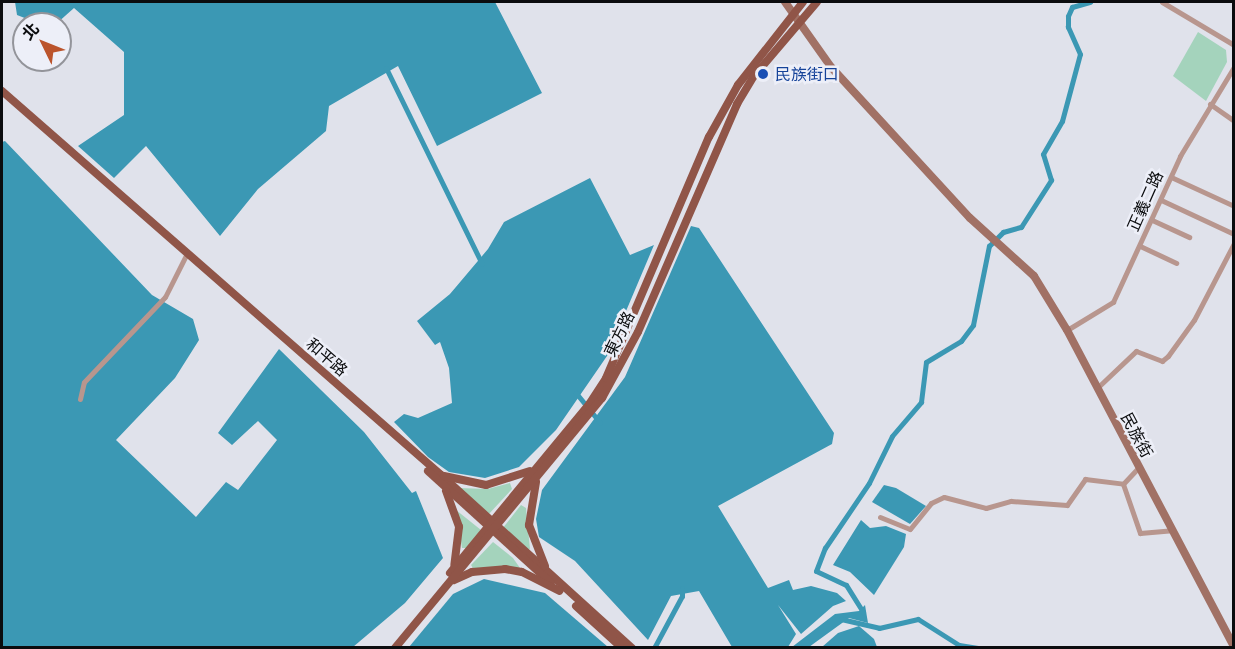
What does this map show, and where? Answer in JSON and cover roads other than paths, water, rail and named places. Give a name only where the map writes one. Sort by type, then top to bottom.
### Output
[{"type":"main road","name":"東方路","points":[[537,471],[606,378],[709,137],[738,85],[802,2]]},
{"type":"main road","name":"東方路","points":[[395,648],[491,527],[612,382],[638,332],[729,118],[754,76],[817,2]]},
{"type":"main road","name":"和平路","points":[[2,91],[441,475],[491,527]]},
{"type":"main road","name":"和平路","points":[[2,96],[443,485],[632,648]]},
{"type":"main road","points":[[441,475],[486,485],[537,471],[530,503],[531,535],[544,565],[562,589]]},
{"type":"main road","points":[[443,485],[459,526],[454,568]]},
{"type":"main road","name":"東方路","points":[[388,648],[491,527]]},
{"type":"main road","points":[[444,588],[472,572],[505,569],[522,572],[562,589]]},
{"type":"main road","name":"和平路","points":[[562,589],[622,648]]},
{"type":"street","points":[[785,2],[799,22]]},
{"type":"street","points":[[1162,2],[1233,45]]},
{"type":"street","name":"民族街","points":[[799,22],[831,68],[985,232],[1034,276],[1067,330],[1233,647]]},
{"type":"street","name":"正義二路","points":[[1067,330],[1113,302],[1171,177],[1210,104],[1233,67]]},
{"type":"street","points":[[1210,104],[1233,121]]},
{"type":"street","points":[[1171,177],[1233,206]]},
{"type":"street","points":[[1161,200],[1233,234]]},
{"type":"street","points":[[1152,220],[1189,237]]},
{"type":"street","points":[[1097,388],[1136,351],[1162,361],[1168,356],[1221,274],[1233,243]]},
{"type":"street","points":[[1140,246],[1176,263]]},
{"type":"street","points":[[80,399],[84,382],[165,297],[184,257]]},
{"type":"street","points":[[1123,484],[1139,467]]},
{"type":"street","points":[[880,517],[910,529],[931,502],[944,497],[986,508],[1011,501],[1060,505],[1073,501],[1085,479],[1123,484]]},
{"type":"street","points":[[1123,484],[1140,532],[1172,530]]},
{"type":"water","points":[[15,2],[495,2],[542,93],[437,146],[398,66],[329,106],[326,131],[258,189],[220,236],[146,146],[114,178],[78,146],[124,115],[124,52],[74,8],[70,12],[17,12]]},
{"type":"water","points":[[5,141],[152,295],[193,319],[199,340],[175,378],[116,440],[196,517],[226,482],[238,490],[277,440],[258,421],[232,445],[218,433],[279,349],[364,432],[412,493],[416,491],[443,558],[405,603],[353,647],[2,647],[2,142]]},
{"type":"water","points":[[590,178],[630,255],[654,245],[607,356],[556,430],[519,467],[485,478],[449,472],[428,457],[394,422],[404,414],[418,418],[452,403],[449,368],[440,342],[435,345],[417,321],[450,294],[488,249],[504,222]]},
{"type":"water","points":[[691,226],[699,228],[834,433],[832,444],[718,506],[768,588],[789,580],[793,590],[811,586],[837,593],[846,601],[833,606],[801,634],[778,605],[796,634],[788,647],[732,647],[699,591],[671,596],[648,640],[575,561],[539,537],[536,519],[542,490],[625,377]]},
{"type":"water","points":[[884,485],[896,488],[926,506],[910,524],[872,502]]},
{"type":"water","points":[[861,520],[870,528],[886,526],[906,534],[904,547],[874,595],[850,572],[833,565]]},
{"type":"water","points":[[484,579],[545,593],[608,647],[409,647],[453,594]]},
{"type":"water","points":[[865,605],[868,623],[849,618],[809,647],[792,647],[835,614],[859,611]]},
{"type":"water","points":[[859,626],[874,639],[877,647],[822,647],[838,633]]},
{"type":"waterway","points":[[863,612],[846,585],[816,571],[825,548],[869,483],[892,436],[921,402],[926,362],[961,341],[973,325],[989,246],[1003,232],[1021,227],[1051,180],[1043,154],[1062,121],[1080,54],[1068,27],[1068,16],[1072,7],[1090,2]]},
{"type":"waterway","points":[[386,68],[482,264]]},
{"type":"waterway","points":[[576,393],[600,423]]},
{"type":"waterway","points":[[654,648],[682,596],[682,588]]},
{"type":"waterway","points":[[841,619],[879,628],[918,619],[959,645],[978,648]]},
{"type":"place","name":"民族街口","points":[[763,74]]}]
